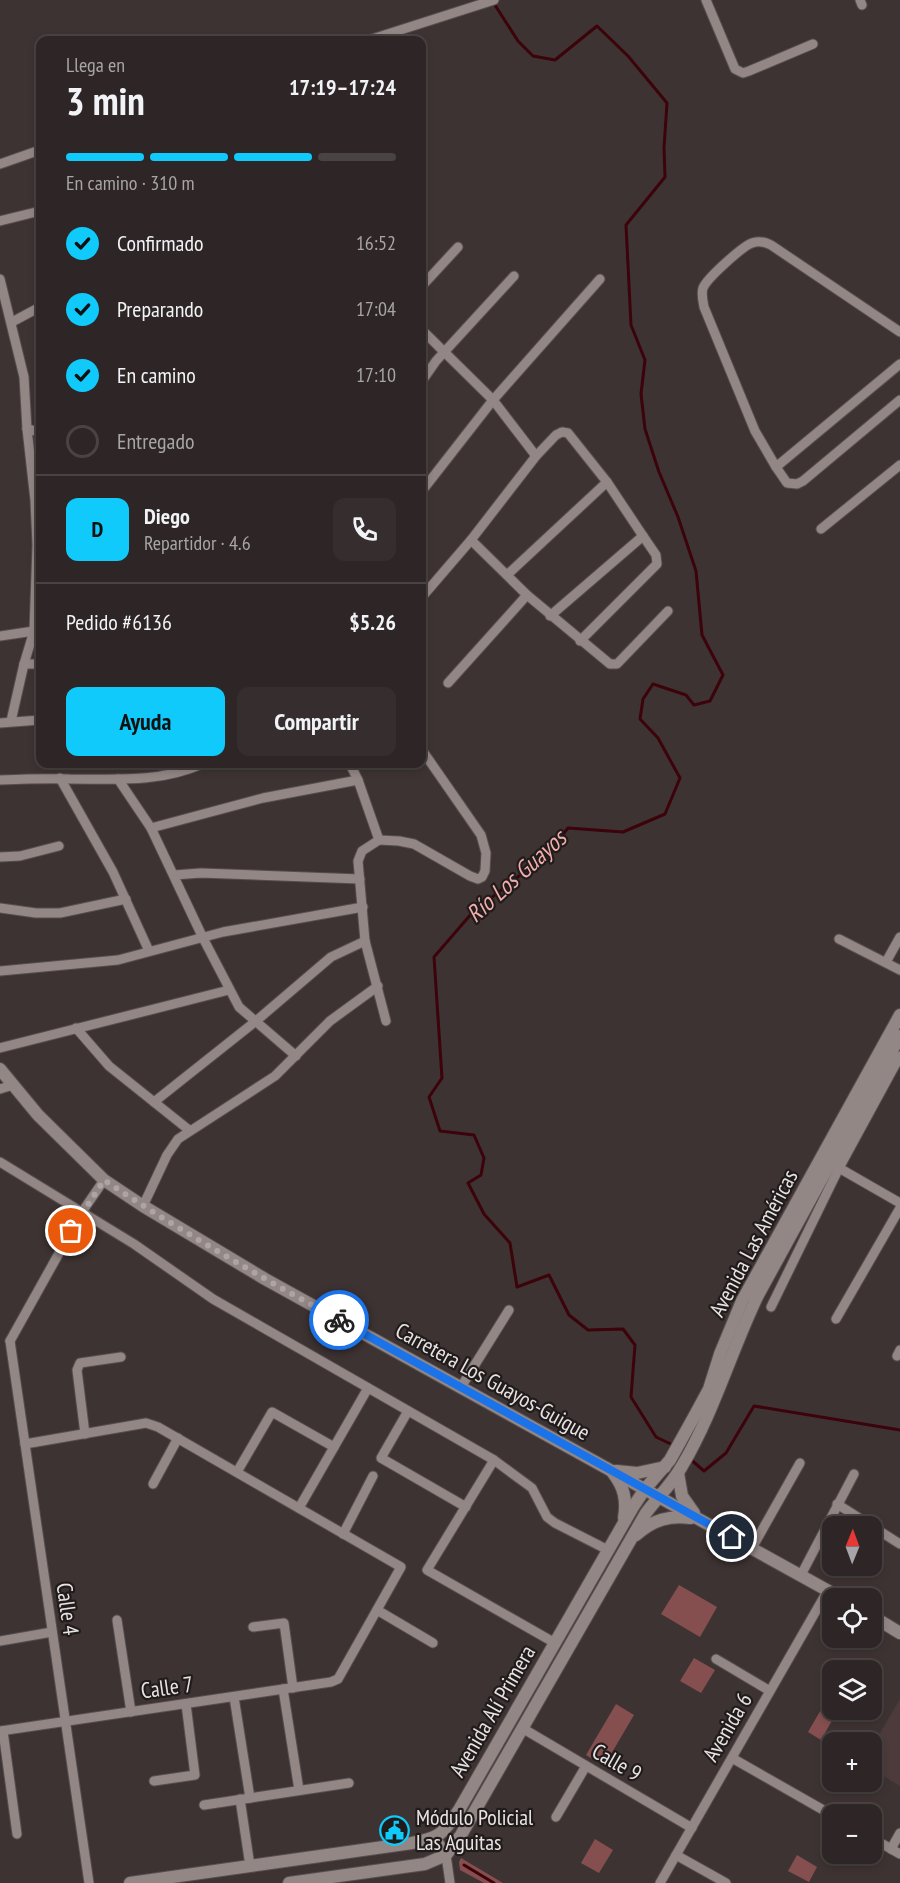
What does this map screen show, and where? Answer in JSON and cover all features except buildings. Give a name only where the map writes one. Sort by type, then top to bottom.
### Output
[{"type":"main road","name":"Avenida Las Américas","points":[[645,1489],[668,1463],[700,1418],[720,1354],[742,1301],[900,1015]]},
{"type":"main road","name":"Avenida Las Américas","points":[[660,1497],[680,1469],[700,1418],[758,1295],[900,1036]]},
{"type":"main road","name":"Carretera Los Guayos-Guigue","points":[[0,1069],[38,1115],[104,1180],[142,1206],[265,1279],[824,1588]]},
{"type":"main road","points":[[610,1470],[637,1473],[668,1463]]},
{"type":"main road","points":[[680,1469],[682,1496],[701,1520]]},
{"type":"main road","points":[[610,1470],[621,1485],[625,1496],[626,1509],[622,1526]]},
{"type":"main road","name":"Avenida Alí Primera","points":[[436,1838],[459,1810],[645,1489]]},
{"type":"main road","name":"Avenida Alí Primera","points":[[446,1855],[461,1835],[646,1513],[660,1497]]},
{"type":"main road","points":[[630,1541],[648,1526],[665,1518],[677,1516],[701,1520]]},
{"type":"main road","points":[[882,1620],[898,1627]]},
{"type":"main road","points":[[130,1883],[436,1838]]},
{"type":"main road","points":[[289,1883],[425,1864],[446,1855]]},
{"type":"street","points":[[382,36],[494,0]]},
{"type":"street","points":[[706,0],[735,69],[739,72],[749,71],[813,44]]},
{"type":"street","points":[[0,164],[36,151]]},
{"type":"street","points":[[0,221],[36,212]]},
{"type":"street","points":[[900,332],[764,242],[756,241],[747,245],[708,281],[703,289],[704,307],[755,431],[787,483],[797,484],[803,481],[900,400]]},
{"type":"street","points":[[426,282],[458,247]]},
{"type":"street","points":[[426,376],[514,276]]},
{"type":"street","points":[[0,279],[24,378],[36,511]]},
{"type":"street","points":[[426,486],[493,400],[600,279]]},
{"type":"street","points":[[12,322],[36,309]]},
{"type":"street","points":[[426,334],[493,400],[536,456]]},
{"type":"street","points":[[776,468],[900,364]]},
{"type":"street","points":[[27,429],[36,431]]},
{"type":"street","points":[[426,592],[471,540],[536,456],[556,435],[562,432],[568,433],[608,482],[656,555],[657,564],[580,641]]},
{"type":"street","points":[[821,529],[900,465]]},
{"type":"street","points":[[507,575],[608,482]]},
{"type":"street","points":[[550,616],[643,536]]},
{"type":"street","points":[[471,540],[550,616],[605,662],[613,665],[617,664],[668,611]]},
{"type":"street","points":[[448,683],[527,595]]},
{"type":"street","points":[[0,636],[36,629]]},
{"type":"street","points":[[11,722],[24,664],[36,632]]},
{"type":"street","points":[[24,664],[36,664]]},
{"type":"street","points":[[0,723],[36,720]]},
{"type":"street","points":[[386,1021],[365,941],[358,861],[362,851],[379,840],[399,841],[414,844],[478,879],[485,871],[486,853],[481,836],[426,756]]},
{"type":"street","points":[[0,780],[60,778],[118,780],[157,777],[181,773],[193,768]]},
{"type":"street","points":[[352,768],[379,840]]},
{"type":"street","points":[[60,778],[113,872],[148,951]]},
{"type":"street","points":[[118,780],[151,828],[203,938],[239,1007],[296,1056]]},
{"type":"street","points":[[151,828],[263,798],[358,780]]},
{"type":"street","points":[[0,856],[20,856],[59,846]]},
{"type":"street","points":[[174,875],[201,873],[360,879]]},
{"type":"street","points":[[0,908],[36,913],[60,913],[126,899]]},
{"type":"street","points":[[0,971],[118,960],[223,932],[363,907]]},
{"type":"street","points":[[886,962],[900,937]]},
{"type":"street","points":[[839,939],[900,970]]},
{"type":"street","points":[[154,1102],[256,1021],[331,957],[365,941]]},
{"type":"street","points":[[142,1206],[167,1155],[178,1139],[275,1076],[330,1021],[378,986]]},
{"type":"street","points":[[0,1048],[229,990]]},
{"type":"street","points":[[76,1028],[109,1066],[167,1110],[189,1130]]},
{"type":"street","points":[[771,1307],[839,1168],[900,1056]]},
{"type":"street","points":[[0,1089],[13,1085]]},
{"type":"street","points":[[0,1162],[134,1244],[213,1299],[494,1460],[532,1488],[547,1517],[608,1550]]},
{"type":"street","points":[[839,1168],[900,1203]]},
{"type":"street","points":[[5,1342],[81,1212],[104,1180]]},
{"type":"street","points":[[836,1319],[900,1208]]},
{"type":"street","points":[[461,1387],[509,1310]]},
{"type":"street","name":"Calle 4","points":[[5,1342],[25,1444],[89,1883]]},
{"type":"street","points":[[85,1434],[77,1370],[80,1363],[121,1357]]},
{"type":"street","points":[[298,1508],[368,1388]]},
{"type":"street","points":[[408,1411],[381,1458],[466,1507]]},
{"type":"street","points":[[237,1472],[272,1412],[334,1447]]},
{"type":"street","points":[[25,1444],[146,1423],[158,1427],[400,1568],[377,1610],[433,1642]]},
{"type":"street","points":[[153,1484],[178,1438]]},
{"type":"street","points":[[494,1460],[427,1570],[555,1643]]},
{"type":"street","points":[[752,1548],[800,1463]]},
{"type":"street","points":[[801,1575],[854,1474]]},
{"type":"street","points":[[343,1534],[373,1476]]},
{"type":"street","points":[[837,1504],[900,1544]]},
{"type":"street","name":"Avenida 6","points":[[660,1883],[770,1691],[788,1666],[822,1601]]},
{"type":"street","name":"Calle 7","points":[[1,1731],[331,1682],[338,1679],[377,1610]]},
{"type":"street","points":[[117,1620],[131,1712]]},
{"type":"street","points":[[253,1627],[284,1623],[288,1689],[300,1791]]},
{"type":"street","points":[[0,1641],[52,1632]]},
{"type":"street","points":[[716,1659],[770,1691]]},
{"type":"street","points":[[234,1697],[250,1798]]},
{"type":"street","points":[[154,1781],[195,1775],[186,1704]]},
{"type":"street","name":"Calle 9","points":[[522,1728],[586,1766],[609,1774],[692,1828]]},
{"type":"street","points":[[1,1731],[17,1834]]},
{"type":"street","points":[[732,1758],[822,1811]]},
{"type":"street","points":[[556,1817],[586,1766]]},
{"type":"street","points":[[204,1805],[349,1783]]},
{"type":"street","points":[[240,1799],[250,1866]]},
{"type":"street","points":[[891,1849],[900,1833]]},
{"type":"street","points":[[436,1838],[446,1855],[450,1883]]},
{"type":"street","points":[[882,1844],[900,1854]]},
{"type":"street","points":[[676,1855],[726,1883]]},
{"type":"shaded area","points":[[679,1585],[717,1607],[700,1637],[661,1614]]},
{"type":"shaded area","points":[[694,1658],[715,1670],[701,1693],[680,1681]]},
{"type":"shaded area","points":[[900,1699],[900,1786],[882,1775],[881,1732]]},
{"type":"shaded area","points":[[616,1704],[634,1715],[604,1766],[586,1755]]},
{"type":"shaded area","points":[[822,1708],[822,1720],[832,1720],[826,1732],[822,1732],[821,1740],[808,1732]]},
{"type":"shaded area","points":[[595,1839],[613,1850],[599,1873],[581,1863]]},
{"type":"shaded area","points":[[797,1855],[817,1867],[809,1882],[788,1871]]},
{"type":"shaded area","points":[[461,1858],[503,1883],[484,1883],[460,1870]]},
{"type":"waterway","name":"Río Los Guayos","points":[[493,2],[518,41],[533,56],[555,60],[597,26],[628,56],[667,103],[665,177],[626,225],[631,325],[645,360],[641,394],[645,429],[696,571],[702,635],[723,675],[710,701],[694,705],[686,695],[653,684],[643,699],[640,719],[658,738],[680,778],[665,814],[623,832],[568,828],[547,854],[472,913],[434,957],[442,1078],[429,1097],[440,1131],[474,1135],[484,1158],[481,1175],[468,1183],[484,1214],[510,1243],[517,1287],[549,1275],[569,1315],[588,1330],[623,1329],[635,1345],[631,1397],[656,1437],[675,1446]]},
{"type":"waterway","name":"Río Los Guayos","points":[[689,1458],[704,1471],[726,1453],[754,1406],[900,1430]]},
{"type":"waterway","points":[[464,1865],[494,1883]]},
{"type":"way so far","points":[[71,1231],[81,1212],[104,1180],[194,1237],[339,1320]]},
{"type":"place","name":"Módulo Policial Las Aguitas","points":[[395,1830]]},
{"type":"route","points":[[339,1320],[732,1537]]}]
